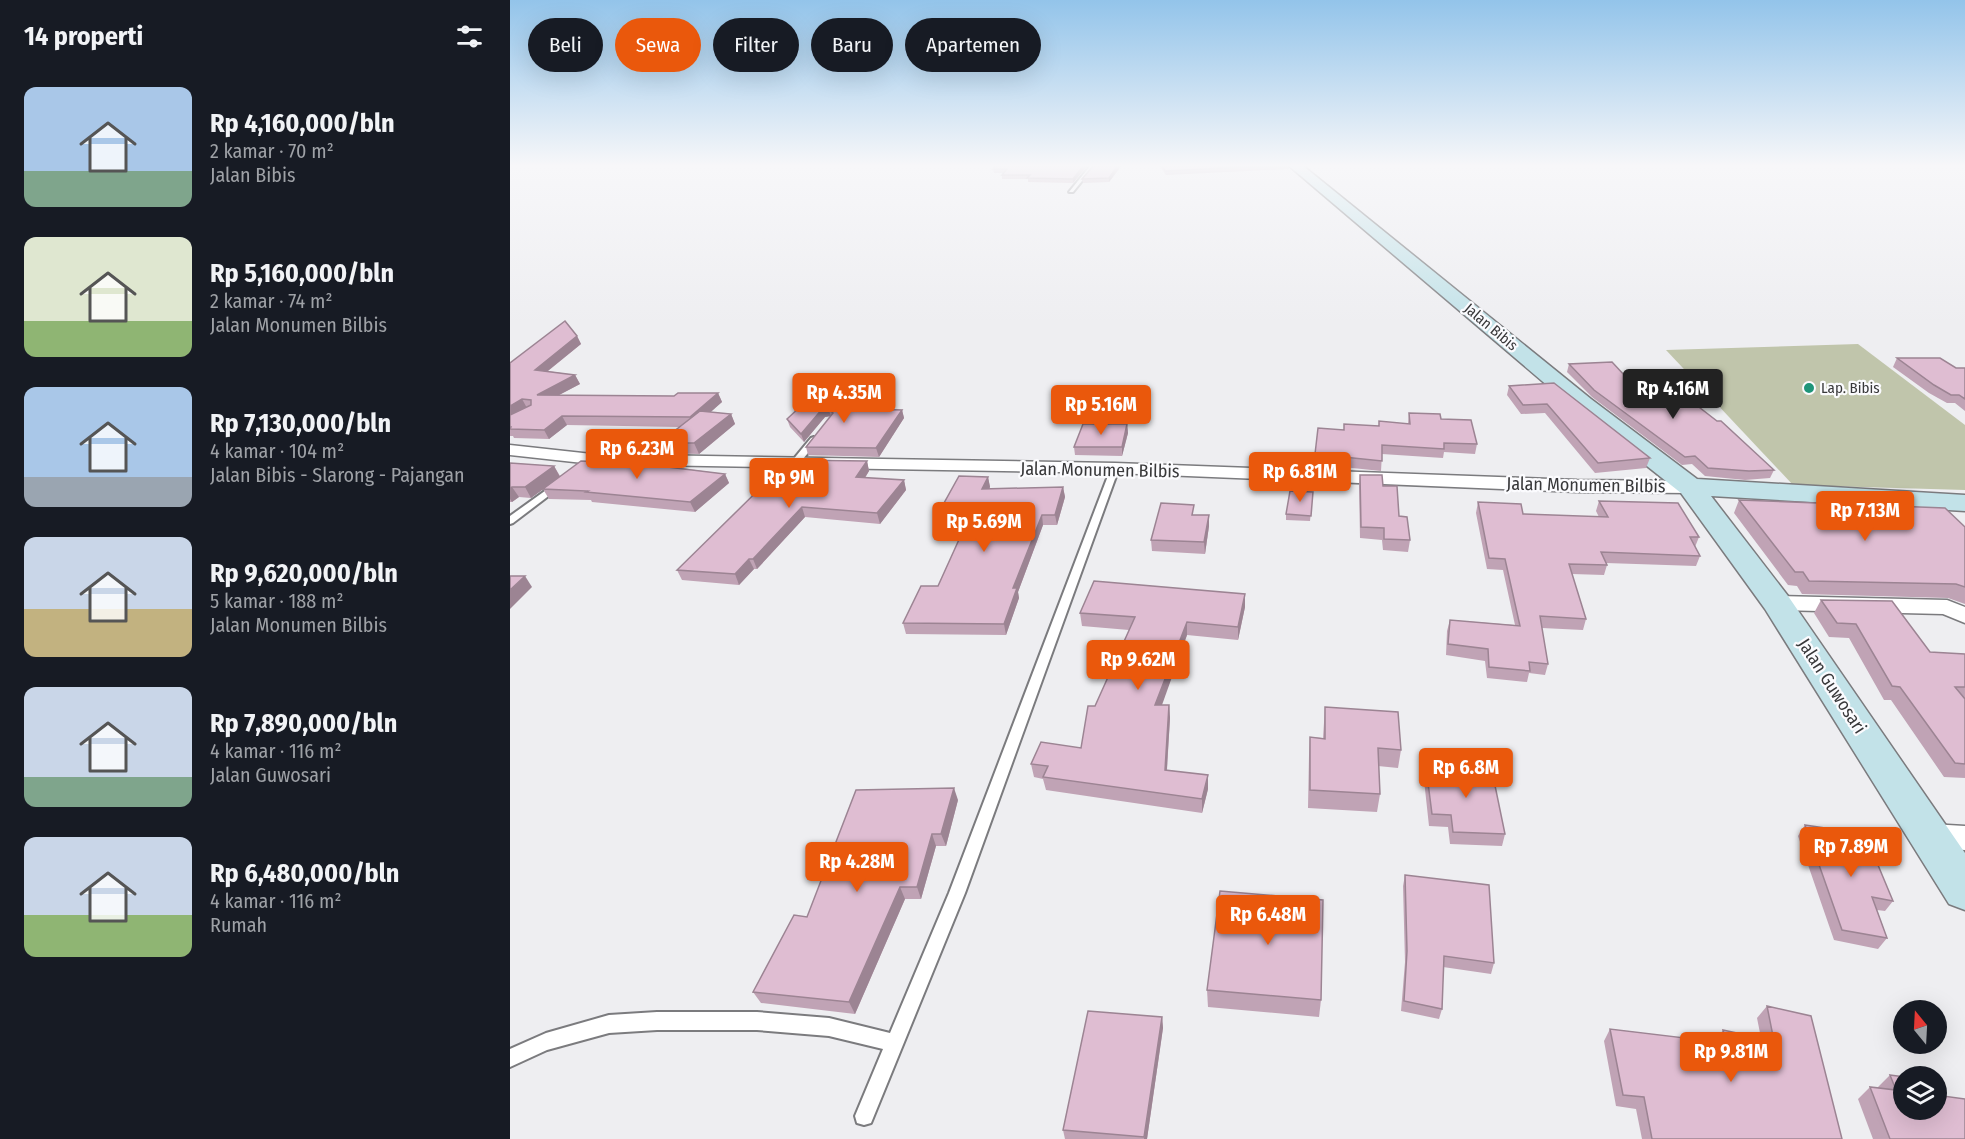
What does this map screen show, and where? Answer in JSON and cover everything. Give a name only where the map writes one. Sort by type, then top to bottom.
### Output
[{"type":"main road","name":"Jalan Bibis","points":[[1358,218],[1583,404],[1690,487]]},
{"type":"main road","points":[[1690,487],[1965,503]]},
{"type":"main road","name":"Jalan Guwosari","points":[[1690,487],[1948,837],[1965,890]]},
{"type":"street","name":"Jalan Monumen Bilbis","points":[[510,450],[588,463],[795,463],[1115,468],[1553,485],[1690,487]]},
{"type":"street","points":[[1777,603],[1947,607],[1965,616]]},
{"type":"lane","points":[[795,463],[823,429]]},
{"type":"lane","points":[[864,1116],[961,882],[1115,468]]},
{"type":"lane","points":[[510,520],[565,480]]},
{"type":"lane","points":[[510,1058],[546,1042],[609,1024],[657,1021],[757,1021],[829,1028],[895,1042]]},
{"type":"green space","name":"Lap. Bibis","points":[[1858,344],[1965,425],[1965,490],[1793,485],[1666,350]]},
{"type":"building","points":[[565,321],[577,336],[535,370],[575,375],[537,395],[674,396],[678,393],[718,393],[690,417],[562,416],[544,430],[510,429],[510,415],[531,405],[531,400],[522,399],[510,406],[510,363]]},
{"type":"building","points":[[1897,358],[1940,358],[1956,368],[1965,368],[1965,399],[1959,395],[1951,395],[1934,385]]},
{"type":"building","points":[[1612,362],[1639,391],[1673,387],[1717,421],[1721,421],[1774,470],[1708,468],[1695,456],[1685,457],[1594,390],[1569,364]]},
{"type":"building","points":[[1554,383],[1650,458],[1598,463],[1547,404],[1523,405],[1509,386]]},
{"type":"building","points":[[814,394],[843,397],[831,408],[902,410],[876,448],[806,447],[833,413],[828,408],[823,408],[801,434],[787,419]]},
{"type":"building","points":[[700,411],[731,414],[694,443],[659,443]]},
{"type":"building","points":[[1409,413],[1440,414],[1441,419],[1471,420],[1477,444],[1444,443],[1444,449],[1382,445],[1382,461],[1315,454],[1318,428],[1344,430],[1344,424],[1379,426],[1379,421],[1410,424]]},
{"type":"building","points":[[1083,424],[1127,424],[1122,447],[1074,447]]},
{"type":"building","points":[[641,458],[677,458],[667,467],[725,474],[690,502],[586,492],[588,491],[543,489],[581,461],[634,463]]},
{"type":"building","points":[[789,460],[867,461],[856,477],[904,480],[877,513],[802,507],[753,559],[749,559],[735,574],[677,570]]},
{"type":"building","points":[[510,463],[554,466],[525,487],[510,488]]},
{"type":"building","points":[[1360,475],[1382,475],[1383,486],[1397,486],[1399,516],[1407,517],[1410,540],[1384,539],[1384,528],[1361,527]]},
{"type":"building","points":[[959,476],[988,477],[982,489],[1063,487],[1055,515],[1042,515],[1013,588],[1017,588],[1004,624],[903,623],[921,586],[938,586],[971,513],[939,512]]},
{"type":"building","points":[[1290,491],[1313,492],[1311,516],[1286,514]]},
{"type":"building","points":[[1739,500],[1945,508],[1965,527],[1965,587],[1956,584],[1809,581],[1803,572],[1795,572]]},
{"type":"building","points":[[1599,501],[1678,503],[1699,537],[1690,537],[1700,556],[1601,552],[1607,565],[1569,564],[1586,619],[1540,616],[1548,664],[1529,662],[1530,671],[1489,667],[1488,649],[1448,644],[1450,620],[1520,626],[1505,559],[1489,558],[1478,502],[1521,504],[1523,514],[1608,517]]},
{"type":"building","points":[[1161,503],[1194,505],[1192,515],[1209,515],[1204,542],[1151,540]]},
{"type":"building","points":[[510,576],[525,576],[510,590]]},
{"type":"building","points":[[1094,581],[1245,594],[1238,627],[1187,622],[1155,705],[1169,705],[1165,770],[1208,775],[1202,799],[1043,777],[1048,766],[1031,764],[1041,742],[1081,748],[1088,706],[1095,706],[1135,617],[1080,613]]},
{"type":"building","points":[[1821,600],[1892,601],[1930,652],[1965,654],[1965,687],[1955,687],[1965,699],[1965,764],[1955,763],[1900,687],[1892,686],[1856,624],[1837,623]]},
{"type":"building","points":[[1325,707],[1398,712],[1401,750],[1378,748],[1380,794],[1310,790],[1310,737],[1325,739]]},
{"type":"building","points":[[1426,767],[1492,771],[1505,834],[1453,832],[1451,815],[1432,814]]},
{"type":"building","points":[[954,788],[941,834],[932,834],[917,887],[900,887],[849,1002],[753,992],[794,915],[807,917],[856,790]]},
{"type":"building","points":[[1805,825],[1865,834],[1893,901],[1872,897],[1887,938],[1842,930]]},
{"type":"building","points":[[1405,875],[1489,885],[1494,963],[1444,956],[1442,1009],[1404,1001],[1407,951]]},
{"type":"building","points":[[1220,891],[1323,900],[1321,1000],[1207,990]]},
{"type":"building","points":[[1767,1006],[1811,1016],[1842,1139],[1652,1139],[1644,1097],[1623,1095],[1610,1029],[1726,1043],[1723,1030],[1774,1041]]},
{"type":"building","points":[[1088,1011],[1162,1017],[1144,1137],[1063,1130]]},
{"type":"building","points":[[1870,1087],[1893,1090],[1893,1120],[1947,1120],[1947,1097],[1965,1099],[1965,1139],[1890,1139]]},
{"type":"place","name":"Lap. Bibis","points":[[1809,388]]}]
